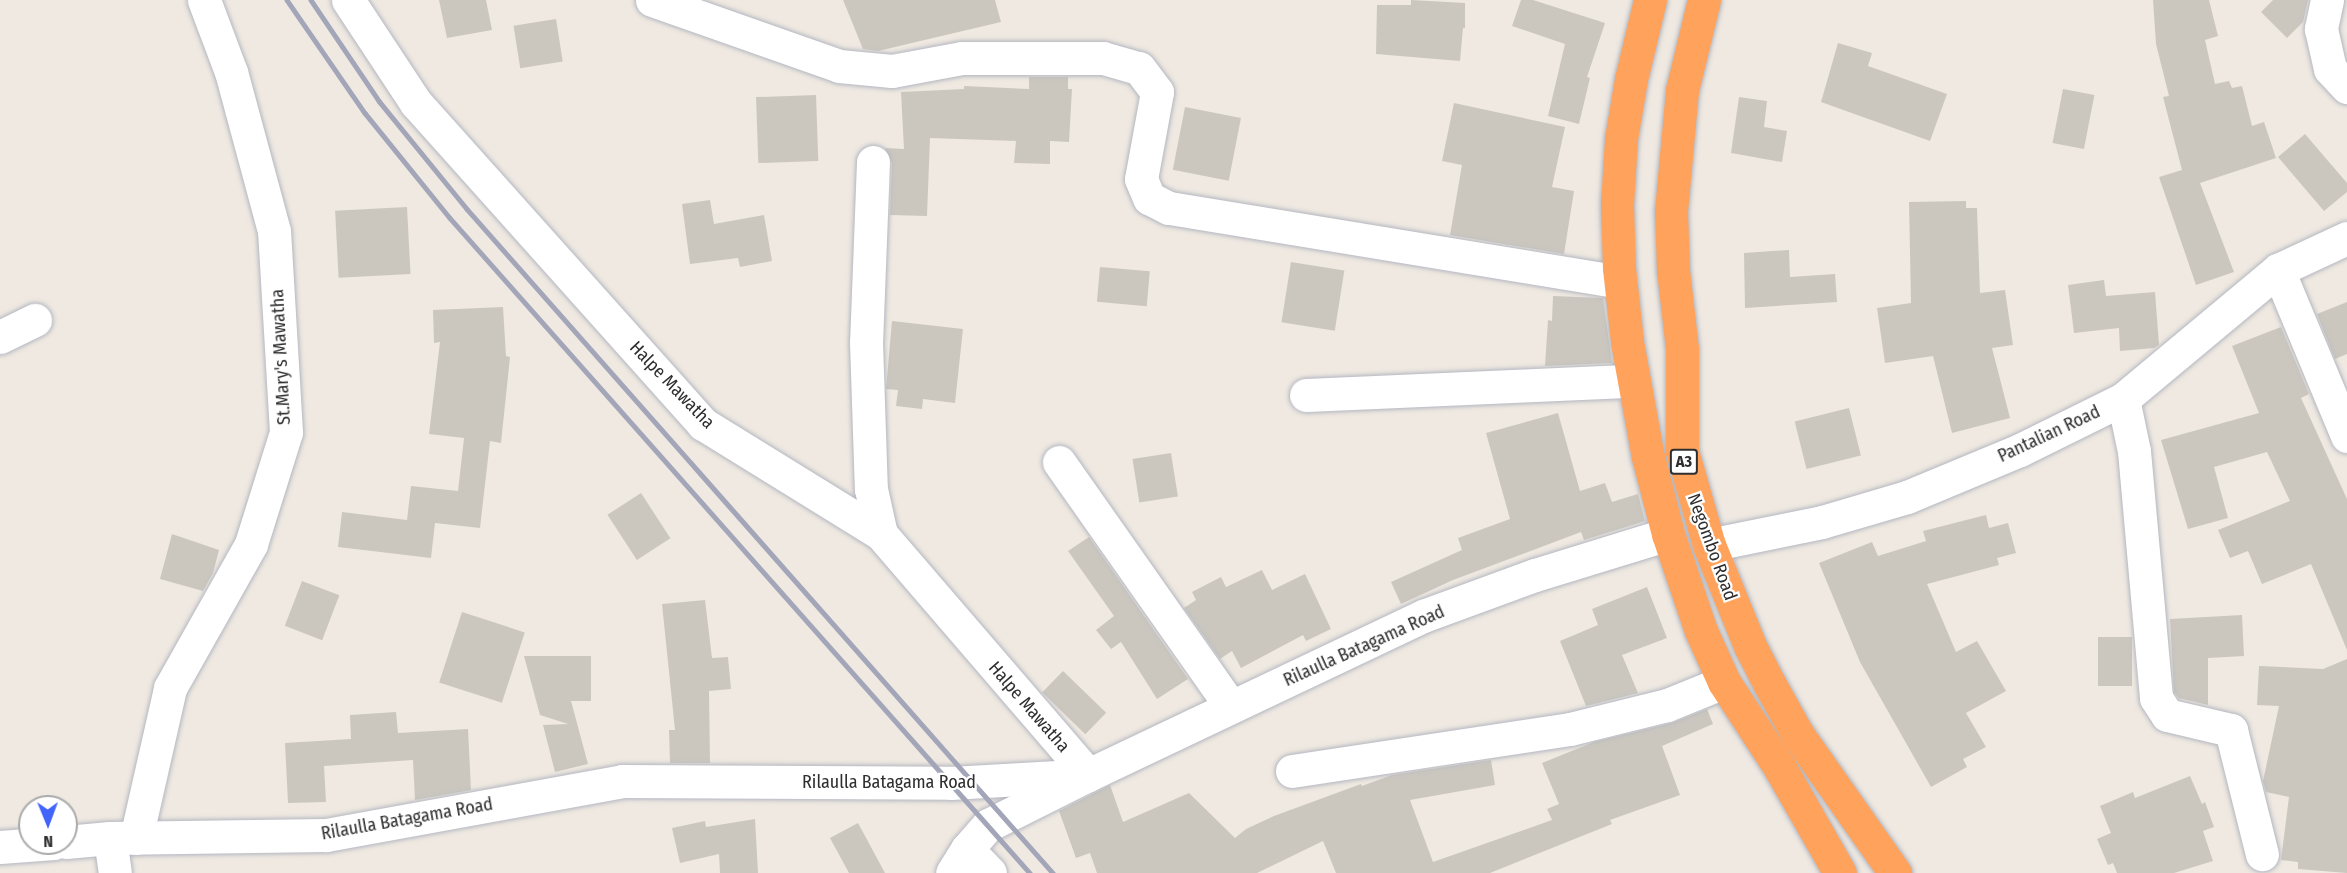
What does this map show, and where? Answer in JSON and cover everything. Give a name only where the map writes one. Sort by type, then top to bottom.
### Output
[{"type":"highway","name":"Negombo Road","points":[[1650,0],[1635,56],[1621,139],[1617,205],[1620,282],[1633,381],[1648,457],[1668,534],[1701,631],[1724,682],[1780,768],[1840,873]]},
{"type":"highway","name":"Negombo Road","points":[[1704,0],[1682,90],[1671,211],[1673,270],[1682,349],[1682,451],[1709,545],[1750,646],[1798,735],[1895,873]]},
{"type":"street","name":"St.Mary's Mawatha","points":[[123,838],[170,688],[251,544],[286,432],[274,231],[231,72],[204,0]]},
{"type":"street","name":"Halpe Mawatha","points":[[348,0],[416,103],[703,424],[881,534],[1088,775]]},
{"type":"street","points":[[652,0],[839,66],[892,71],[962,58],[1103,58],[1139,68],[1157,92],[1141,179],[1149,198],[1169,208],[1620,282]]},
{"type":"street","points":[[2327,0],[2321,29],[2323,39],[2330,69],[2347,87]]},
{"type":"street","points":[[873,162],[866,342],[871,489],[881,534]]},
{"type":"street","name":"Pantalian Road","points":[[1709,545],[1822,522],[1907,497],[2020,450],[2123,399],[2278,270],[2347,238]]},
{"type":"street","points":[[2278,270],[2347,436]]},
{"type":"street","points":[[0,338],[35,320]]},
{"type":"street","points":[[1306,395],[1633,381]]},
{"type":"street","points":[[2123,399],[2134,451],[2156,698],[2167,715],[2230,730],[2262,854]]},
{"type":"street","points":[[1059,462],[1231,707]]},
{"type":"street","name":"Rilaulla Batagama Road","points":[[78,841],[123,838],[326,835],[622,781],[951,783],[1088,775],[1423,616],[1535,575],[1668,534]]},
{"type":"street","points":[[1292,771],[1570,729],[1667,705],[1724,682]]},
{"type":"street","points":[[990,873],[960,861],[988,825],[1088,775]]},
{"type":"street","points":[[115,873],[123,838]]},
{"type":"street","points":[[0,847],[18,846]]},
{"type":"building","points":[[439,0],[486,0],[492,30],[447,38]]},
{"type":"building","points":[[843,0],[995,0],[1001,22],[878,51],[863,49]]},
{"type":"building","points":[[1411,0],[1465,3],[1465,28],[1463,28],[1460,61],[1376,54],[1377,5],[1411,5]]},
{"type":"building","points":[[1521,0],[1533,0],[1605,23],[1587,77],[1590,78],[1579,124],[1548,116],[1565,44],[1512,26]]},
{"type":"building","points":[[2153,0],[2209,0],[2218,36],[2205,40],[2215,84],[2229,81],[2232,88],[2242,86],[2252,126],[2264,122],[2276,158],[2200,183],[2234,272],[2196,285],[2159,177],[2182,170],[2163,97],[2169,96],[2156,44]]},
{"type":"building","points":[[2273,0],[2308,0],[2303,22],[2287,38],[2261,12]]},
{"type":"building","points":[[556,19],[563,61],[520,68],[514,26]]},
{"type":"building","points":[[1838,43],[1872,53],[1868,66],[1947,94],[1930,141],[1821,102]]},
{"type":"building","points":[[1029,77],[1068,77],[1068,89],[1072,89],[1069,142],[1050,141],[1050,164],[1014,163],[1016,141],[930,138],[927,216],[890,215],[892,163],[885,148],[904,149],[901,92],[964,89],[964,86],[1029,89]]},
{"type":"building","points":[[2063,89],[2094,95],[2084,149],[2053,143]]},
{"type":"building","points":[[816,95],[818,161],[758,163],[756,97]]},
{"type":"building","points":[[1739,97],[1767,101],[1764,127],[1787,131],[1782,162],[1731,153]]},
{"type":"building","points":[[1454,103],[1565,127],[1552,187],[1574,191],[1564,254],[1450,235],[1462,165],[1442,161]]},
{"type":"building","points":[[1185,107],[1241,118],[1229,181],[1173,170]]},
{"type":"building","points":[[2305,134],[2347,183],[2347,192],[2324,211],[2278,157]]},
{"type":"building","points":[[710,200],[714,224],[764,215],[772,261],[740,267],[738,258],[690,264],[682,204]]},
{"type":"building","points":[[1966,201],[1966,208],[1977,208],[1980,293],[2005,290],[2013,345],[1992,348],[2010,418],[1952,433],[1933,356],[1885,363],[1877,308],[1911,303],[1909,202]]},
{"type":"building","points":[[407,207],[411,274],[339,278],[335,211]]},
{"type":"building","points":[[1789,250],[1790,277],[1835,274],[1837,302],[1745,308],[1744,253]]},
{"type":"building","points":[[1291,262],[1344,270],[1335,331],[1281,322]]},
{"type":"building","points":[[1100,267],[1150,271],[1147,306],[1097,302]]},
{"type":"building","points":[[2104,280],[2106,296],[2155,292],[2159,345],[2154,348],[2120,351],[2119,328],[2074,333],[2068,285]]},
{"type":"building","points":[[1553,296],[1603,298],[1612,363],[1545,366],[1548,320],[1552,321]]},
{"type":"building","points":[[2347,302],[2347,354],[2335,359],[2317,314]]},
{"type":"building","points":[[503,307],[506,356],[510,357],[501,443],[490,441],[480,528],[435,523],[431,558],[338,547],[342,512],[407,520],[411,486],[458,491],[464,438],[429,434],[440,342],[434,343],[433,310]]},
{"type":"building","points":[[892,321],[963,329],[955,403],[923,399],[922,409],[896,406],[898,390],[886,389]]},
{"type":"building","points":[[2281,327],[2309,394],[2301,398],[2347,499],[2347,650],[2311,564],[2262,584],[2248,551],[2230,558],[2218,530],[2290,501],[2267,452],[2214,467],[2228,518],[2188,529],[2161,440],[2259,413],[2232,346]]},
{"type":"building","points":[[1849,408],[1861,456],[1807,469],[1795,422]]},
{"type":"building","points":[[1558,413],[1580,491],[1605,483],[1612,502],[1638,494],[1645,521],[1584,540],[1581,532],[1453,580],[1401,604],[1391,582],[1462,550],[1458,538],[1510,519],[1486,433]]},
{"type":"building","points":[[1171,453],[1178,496],[1139,503],[1132,459]]},
{"type":"building","points":[[641,493],[670,538],[637,560],[607,515]]},
{"type":"building","points":[[1986,515],[1989,528],[2008,523],[2016,553],[1997,558],[1999,565],[1927,584],[1956,652],[1977,641],[2006,691],[1966,713],[1986,747],[1963,759],[1967,767],[1931,787],[1860,662],[1819,563],[1872,542],[1878,556],[1926,541],[1923,531]]},
{"type":"building","points":[[172,534],[219,550],[213,573],[203,591],[160,579]]},
{"type":"building","points":[[1089,537],[1188,679],[1157,699],[1121,642],[1111,649],[1096,630],[1114,616],[1068,551]]},
{"type":"building","points":[[1262,570],[1272,590],[1305,574],[1331,629],[1306,641],[1303,635],[1241,668],[1232,651],[1220,659],[1184,608],[1196,600],[1192,592],[1221,577],[1226,587]]},
{"type":"building","points":[[302,581],[339,595],[322,640],[285,626]]},
{"type":"building","points":[[1647,587],[1667,638],[1622,655],[1638,693],[1586,706],[1560,641],[1598,625],[1592,609]]},
{"type":"building","points":[[705,600],[712,658],[728,657],[731,689],[709,691],[710,763],[670,763],[669,730],[675,730],[662,604]]},
{"type":"building","points":[[462,612],[525,632],[502,703],[439,682]]},
{"type":"building","points":[[2242,615],[2244,656],[2208,658],[2208,705],[2179,698],[2174,692],[2170,619]]},
{"type":"building","points":[[2098,637],[2132,637],[2132,686],[2098,686]]},
{"type":"building","points":[[524,656],[591,656],[591,701],[571,701],[588,764],[555,772],[543,725],[568,724],[540,715]]},
{"type":"building","points":[[2347,659],[2347,873],[2298,869],[2298,862],[2281,860],[2289,797],[2266,792],[2263,781],[2279,706],[2257,705],[2259,666],[2323,669]]},
{"type":"building","points":[[1063,671],[1106,713],[1085,734],[1042,693]]},
{"type":"building","points":[[1707,709],[1713,724],[1662,746],[1680,795],[1610,820],[1612,824],[1490,873],[1336,873],[1323,841],[1257,873],[1097,873],[1090,853],[1076,858],[1059,811],[1110,785],[1123,822],[1189,793],[1235,838],[1246,829],[1274,816],[1361,784],[1362,786],[1392,775],[1491,760],[1495,785],[1410,800],[1433,862],[1552,820],[1547,809],[1559,804],[1542,763],[1594,742],[1672,723]]},
{"type":"building","points":[[396,712],[398,733],[468,729],[471,790],[415,800],[413,760],[324,766],[326,802],[288,803],[285,743],[351,739],[350,715]]},
{"type":"building","points":[[2190,776],[2202,804],[2205,802],[2214,827],[2203,831],[2213,861],[2174,873],[2117,873],[2113,863],[2108,865],[2097,839],[2111,833],[2100,806],[2133,792],[2135,798]]},
{"type":"building","points":[[755,819],[758,873],[720,873],[719,854],[680,863],[672,828],[705,821],[706,827]]},
{"type":"building","points":[[858,823],[885,873],[849,873],[830,838]]},
{"type":"railway","points":[[287,0],[365,113],[450,218],[1030,873]]},
{"type":"railway","points":[[311,0],[379,101],[467,209],[1053,873]]}]
